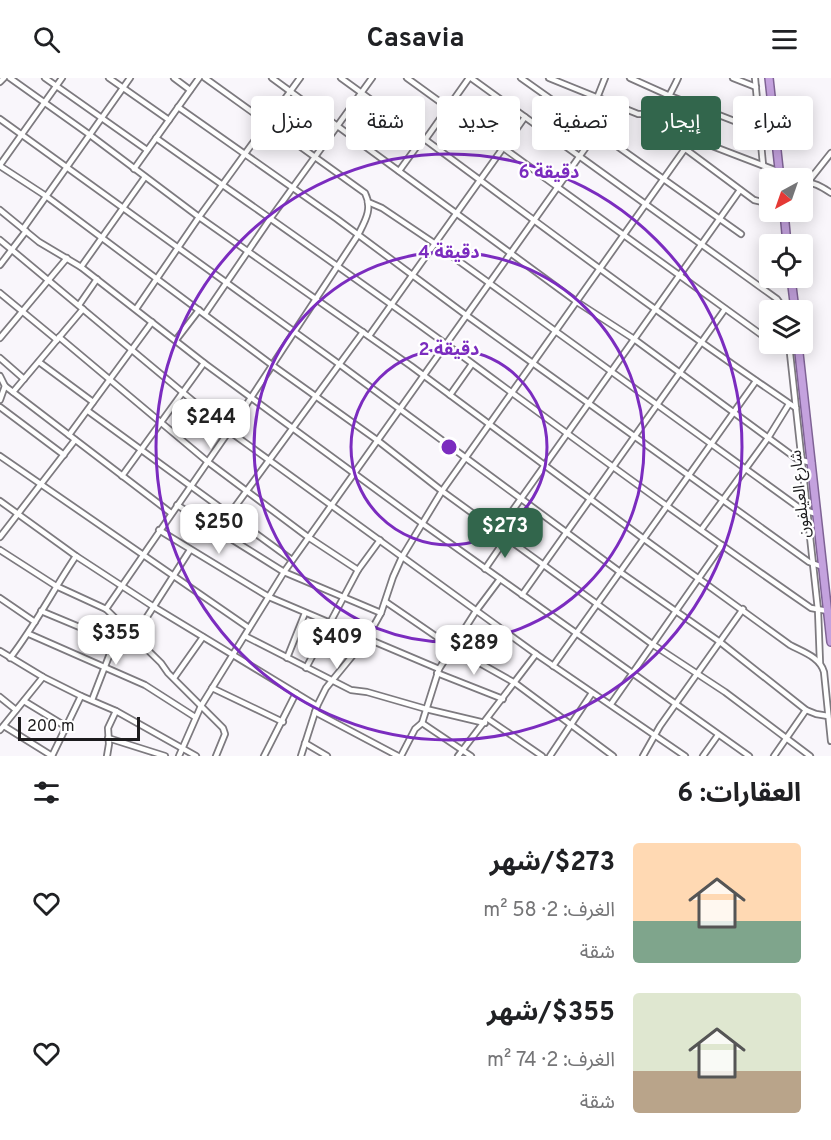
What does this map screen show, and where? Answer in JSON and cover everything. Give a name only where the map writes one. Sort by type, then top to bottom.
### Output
[{"type":"highway","points":[[769,78],[779,168]]},
{"type":"highway","name":"شارع العيلفون","points":[[799,354],[823,567],[828,593],[831,642]]},
{"type":"street","points":[[0,82],[4,78]]},
{"type":"street","points":[[10,78],[199,217],[423,375],[790,645],[820,663]]},
{"type":"street","points":[[45,78],[147,150]]},
{"type":"street","points":[[62,78],[0,166],[46,196],[272,365],[377,440],[442,491],[544,563],[652,644],[725,692],[810,756]]},
{"type":"street","points":[[109,78],[169,120]]},
{"type":"street","points":[[0,265],[130,78]]},
{"type":"street","points":[[174,78],[190,90]]},
{"type":"street","points":[[134,169],[199,78]]},
{"type":"street","points":[[205,78],[251,111]]},
{"type":"street","points":[[272,78],[577,302],[634,339],[768,438],[802,461],[812,463]]},
{"type":"street","points":[[288,96],[300,78]]},
{"type":"street","points":[[340,78],[365,96]]},
{"type":"street","points":[[205,314],[270,219],[372,78]]},
{"type":"street","points":[[407,78],[437,100]]},
{"type":"street","points":[[457,96],[470,78],[779,300]]},
{"type":"street","points":[[521,78],[547,96]]},
{"type":"street","points":[[549,78],[592,96]]},
{"type":"street","points":[[598,96],[605,78]]},
{"type":"street","points":[[630,78],[670,96],[678,78]]},
{"type":"street","points":[[733,78],[756,87]]},
{"type":"street","points":[[755,78],[757,96]]},
{"type":"street","points":[[178,107],[723,500],[813,564],[823,567]]},
{"type":"street","points":[[520,124],[525,117]]},
{"type":"street","points":[[0,119],[339,364],[620,572],[720,642],[806,710],[828,716]]},
{"type":"street","points":[[425,138],[437,122]]},
{"type":"street","points":[[156,138],[472,363],[667,507],[811,608],[828,611]]},
{"type":"street","points":[[425,140],[656,308],[700,343],[796,408]]},
{"type":"street","points":[[136,309],[177,247],[251,147]]},
{"type":"street","points":[[721,149],[768,168]]},
{"type":"street","points":[[106,609],[208,462],[358,235],[368,216],[368,202],[365,193],[305,150]]},
{"type":"street","points":[[399,171],[415,150]]},
{"type":"street","points":[[369,336],[501,150]]},
{"type":"street","points":[[507,150],[759,333]]},
{"type":"street","points":[[179,756],[201,706],[292,560],[445,344],[491,284],[584,150]]},
{"type":"street","points":[[624,150],[741,234]]},
{"type":"street","points":[[301,756],[315,712],[326,688],[367,638],[386,602],[402,557],[442,491],[684,150],[759,201]]},
{"type":"street","points":[[762,150],[763,165]]},
{"type":"street","points":[[813,174],[831,153]]},
{"type":"street","points":[[81,267],[145,177]]},
{"type":"street","points":[[813,184],[822,186],[831,193]]},
{"type":"street","points":[[498,531],[740,190]]},
{"type":"street","points":[[368,202],[382,208],[434,243],[801,509],[817,514]]},
{"type":"street","points":[[0,210],[49,249],[81,267],[204,363],[423,524],[749,756]]},
{"type":"street","points":[[0,240],[229,430],[536,654],[685,756]]},
{"type":"street","points":[[0,338],[67,258]]},
{"type":"street","points":[[79,305],[97,279]]},
{"type":"street","points":[[0,293],[111,380],[208,462],[308,537],[358,570]]},
{"type":"street","points":[[13,392],[84,309]]},
{"type":"street","points":[[522,595],[611,466],[725,309]]},
{"type":"street","points":[[176,340],[199,310]]},
{"type":"street","points":[[69,435],[152,322]]},
{"type":"street","points":[[229,515],[363,332]]},
{"type":"street","points":[[790,354],[818,610],[820,663],[824,672],[831,741]]},
{"type":"street","points":[[0,358],[24,379]]},
{"type":"street","points":[[39,362],[93,402]]},
{"type":"street","points":[[122,476],[204,363]]},
{"type":"street","points":[[450,395],[472,363]]},
{"type":"street","points":[[0,376],[5,386],[171,513]]},
{"type":"street","points":[[553,666],[756,381]]},
{"type":"street","points":[[0,400],[5,386]]},
{"type":"street","points":[[701,530],[768,438],[789,404]]},
{"type":"street","points":[[0,407],[64,455]]},
{"type":"street","points":[[88,411],[292,560]]},
{"type":"street","points":[[0,537],[75,440]]},
{"type":"street","points":[[0,456],[249,628]]},
{"type":"street","points":[[0,501],[76,556],[154,607],[232,656],[318,705]]},
{"type":"street","points":[[177,505],[284,572],[381,613]]},
{"type":"street","points":[[159,530],[269,597],[503,699]]},
{"type":"street","points":[[485,569],[507,537]]},
{"type":"street","points":[[306,668],[358,570],[380,540]]},
{"type":"street","points":[[611,704],[722,545]]},
{"type":"street","points":[[0,550],[56,586],[106,609],[225,731],[216,756]]},
{"type":"street","points":[[134,637],[190,550]]},
{"type":"street","points":[[10,658],[28,634],[76,556]]},
{"type":"street","points":[[315,712],[396,755],[422,723],[438,671],[476,611],[500,579]]},
{"type":"street","points":[[0,598],[35,622]]},
{"type":"street","points":[[386,602],[453,648],[515,683],[607,754],[613,756]]},
{"type":"street","points":[[643,756],[742,609]]},
{"type":"street","points":[[41,611],[113,641]]},
{"type":"street","points":[[287,658],[305,613]]},
{"type":"street","points":[[92,700],[121,625]]},
{"type":"street","points":[[28,634],[160,694],[195,717]]},
{"type":"street","points":[[245,636],[351,690],[368,692],[426,709],[486,721],[543,756]]},
{"type":"street","points":[[174,678],[202,637]]},
{"type":"street","points":[[0,651],[43,677],[116,711],[196,756]]},
{"type":"street","points":[[458,756],[536,654]]},
{"type":"street","points":[[43,677],[2,728],[52,756],[81,696]]},
{"type":"street","points":[[212,688],[283,722]]},
{"type":"street","points":[[264,756],[296,693]]},
{"type":"street","points":[[550,756],[592,693]]},
{"type":"street","points":[[0,697],[16,710]]},
{"type":"street","points":[[24,701],[65,726]]},
{"type":"street","points":[[774,756],[806,710]]},
{"type":"street","points":[[107,756],[109,726],[116,711]]},
{"type":"street","points":[[422,723],[471,756]]},
{"type":"street","points":[[703,756],[718,735]]},
{"type":"street","points":[[108,738],[165,756]]},
{"type":"street","points":[[306,743],[327,756]]}]
